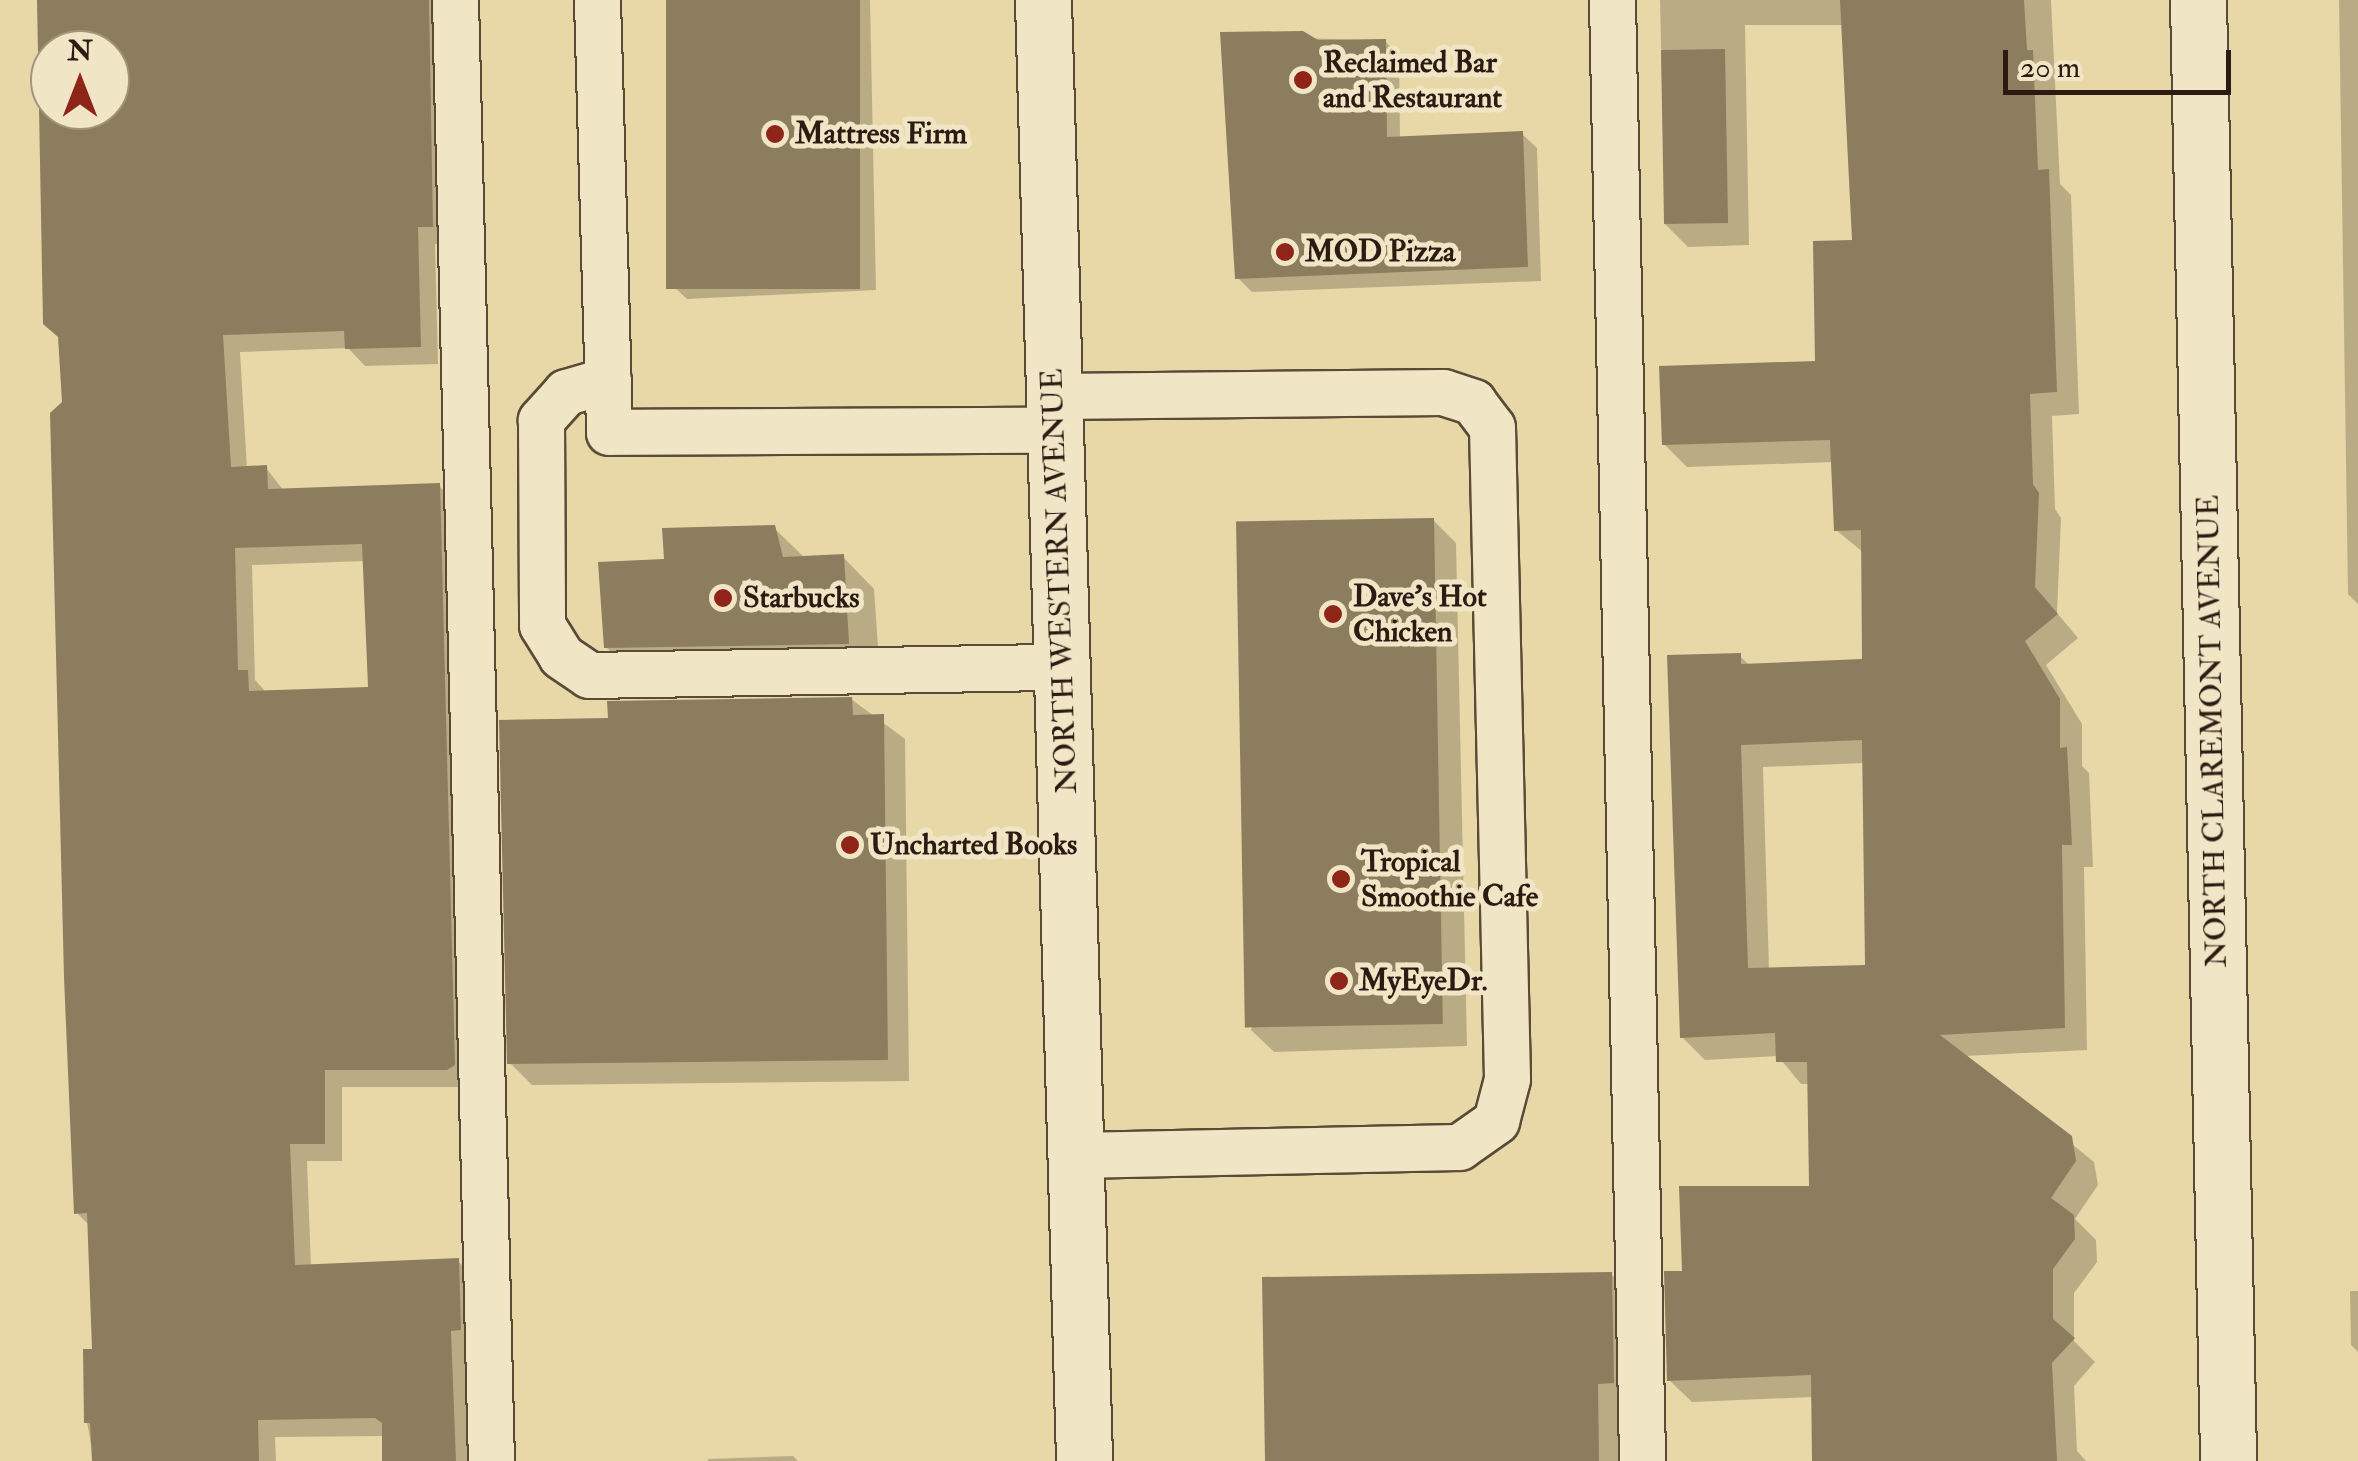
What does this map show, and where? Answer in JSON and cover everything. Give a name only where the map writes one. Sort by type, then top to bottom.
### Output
[{"type":"main road","name":"NORTH WESTERN AVENUE","points":[[1043,0],[1084,1461]]},
{"type":"main road","name":"NORTH CLAREMONT AVENUE","points":[[2198,0],[2228,1461]]},
{"type":"lane","points":[[455,0],[491,1461]]},
{"type":"lane","points":[[597,0],[610,432],[1443,392],[1473,402],[1492,427],[1507,1079],[1496,1121],[1459,1148],[1076,1155]]},
{"type":"lane","points":[[1612,0],[1642,1461]]},
{"type":"lane","points":[[608,380],[566,392],[541,420],[542,626],[561,656],[588,675],[1062,667]]},
{"type":"building","points":[[37,0],[429,0],[433,227],[418,227],[421,347],[345,349],[344,331],[223,335],[231,467],[267,465],[268,489],[440,483],[455,1065],[447,1070],[325,1070],[325,1144],[290,1144],[295,1265],[459,1258],[461,1330],[451,1331],[456,1461],[382,1461],[382,1423],[375,1418],[258,1420],[259,1461],[92,1461],[90,1423],[84,1423],[83,1349],[92,1349],[87,1213],[74,1214],[64,977],[50,413],[62,402],[58,337],[43,324],[39,130],[130,130],[130,30],[38,30]],"holes":[[[362,544],[368,687],[249,691],[248,670],[238,670],[235,548]]]},
{"type":"building","points":[[666,0],[860,0],[860,289],[666,289]]},
{"type":"building","points":[[1840,0],[2024,0],[2027,50],[2033,50],[2038,170],[2049,169],[2057,392],[2030,394],[2033,484],[2039,493],[2035,587],[2058,614],[2025,641],[2060,699],[2060,748],[2067,747],[2072,845],[2062,845],[2065,1028],[1940,1035],[2072,1136],[2076,1161],[2051,1198],[2074,1215],[2075,1239],[2053,1269],[2053,1319],[2075,1338],[2052,1363],[2057,1461],[1812,1461],[1811,1375],[1667,1381],[1664,1271],[1682,1271],[1679,1186],[1809,1186],[1807,1062],[1776,1062],[1775,1033],[1680,1038],[1667,655],[1741,653],[1741,664],[1862,659],[1861,530],[1834,531],[1830,440],[1662,445],[1659,366],[1815,361],[1813,241],[1852,240]],"holes":[[[1862,740],[1865,965],[1748,968],[1741,745]]]},
{"type":"building","points":[[1303,31],[1318,40],[1386,39],[1387,137],[1523,131],[1528,267],[1235,279],[1220,32]]},
{"type":"building","points":[[1725,49],[1728,223],[1664,224],[1661,50]]},
{"type":"building","points":[[1434,518],[1443,1024],[1245,1027],[1236,521]]},
{"type":"building","name":"Starbucks","points":[[775,525],[783,557],[844,554],[849,644],[604,648],[598,562],[664,559],[662,528]]},
{"type":"building","points":[[852,697],[853,715],[884,714],[888,1060],[507,1064],[499,720],[608,718],[607,701]]},
{"type":"building","points":[[1612,1272],[1614,1383],[1598,1384],[1599,1461],[1265,1461],[1262,1277]]},
{"type":"place","name":"Reclaimed Bar and Restaurant","points":[[1303,80]]},
{"type":"place","name":"Mattress Firm","points":[[775,134]]},
{"type":"place","name":"MOD Pizza","points":[[1285,252]]},
{"type":"place","name":"Starbucks","points":[[723,598]]},
{"type":"place","name":"Dave's Hot Chicken","points":[[1333,614]]},
{"type":"place","name":"Uncharted Books","points":[[850,845]]},
{"type":"place","name":"Tropical Smoothie Cafe","points":[[1341,879]]},
{"type":"place","name":"MyEyeDr.","points":[[1339,981]]}]
